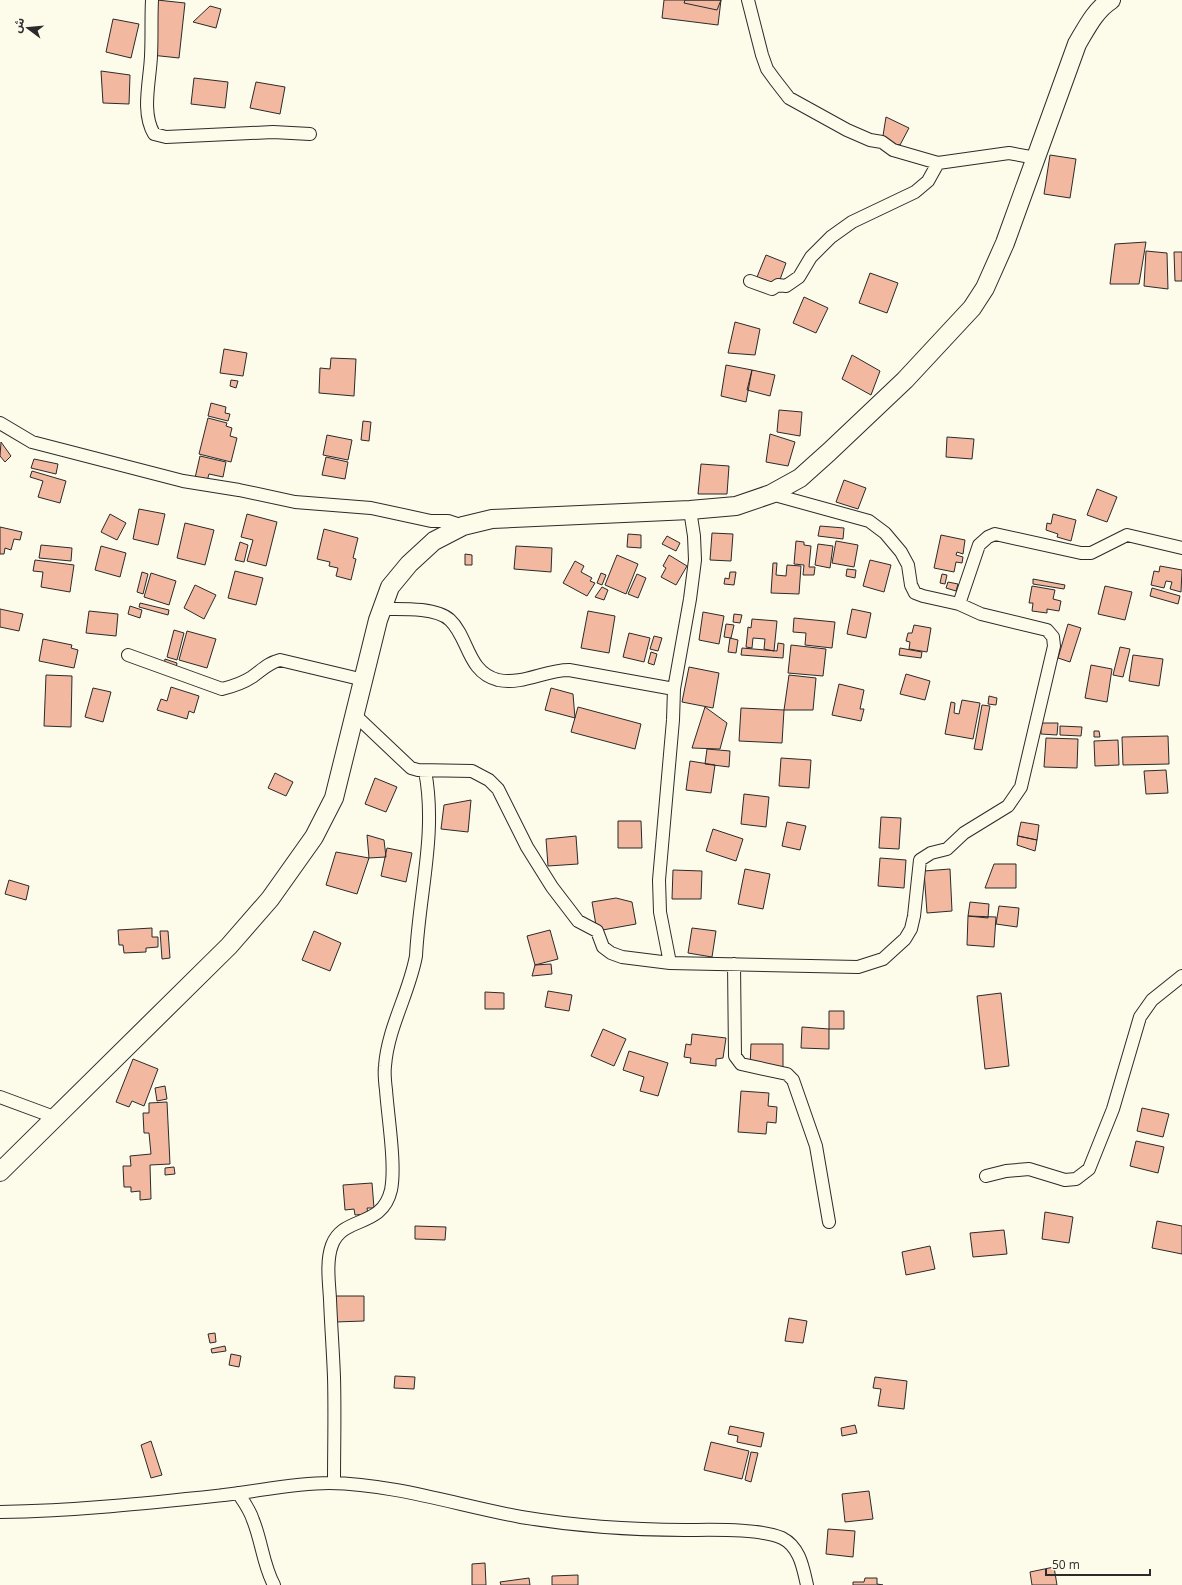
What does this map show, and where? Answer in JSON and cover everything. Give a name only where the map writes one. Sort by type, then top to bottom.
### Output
[{"type":"street","points":[[152,0],[151,55],[147,100],[150,126],[154,134],[166,137],[273,132],[310,134]]},
{"type":"street","points":[[748,0],[767,69],[789,98],[847,130],[870,140],[882,142],[893,150],[938,163],[1009,153],[1036,158]]},
{"type":"street","points":[[0,1172],[54,1117],[229,946],[270,899],[314,837],[334,798],[382,609],[390,587],[409,564],[434,541],[463,526],[492,519],[690,510],[736,506],[771,494],[800,478],[905,380],[972,308],[985,288],[998,263],[1077,44],[1093,18],[1104,4],[1111,0]]},
{"type":"street","points":[[750,281],[772,289],[778,285],[786,286],[799,276],[811,258],[831,237],[852,222],[915,192],[928,181],[938,163]]},
{"type":"street","points":[[0,423],[32,442],[183,481],[239,490],[295,502],[372,508],[431,521],[448,521],[463,526]]},
{"type":"street","points":[[355,715],[411,768],[425,771],[472,771],[489,780],[498,789],[527,847],[552,886],[578,921],[597,931],[603,947],[611,953],[622,957],[670,963],[858,967],[884,959],[905,939],[911,929],[920,860],[931,853],[948,849],[964,834],[1008,806],[1021,787],[1054,646],[1053,637],[1047,630],[981,614],[959,604],[915,593],[911,585],[908,565],[901,552],[885,533],[869,521],[771,494]]},
{"type":"street","points":[[670,963],[660,912],[659,880],[674,720],[674,689],[690,599],[695,560],[694,536],[690,510]]},
{"type":"street","points":[[959,604],[979,545],[988,537],[995,534],[1081,553],[1091,553],[1127,535],[1182,548]]},
{"type":"street","points":[[382,609],[431,612],[450,620],[473,662],[483,672],[496,679],[520,681],[556,670],[569,670],[674,689]]},
{"type":"street","points":[[128,654],[222,689],[236,686],[272,662],[280,660],[364,680]]},
{"type":"street","points":[[334,1483],[334,1379],[328,1270],[331,1245],[336,1236],[345,1228],[383,1209],[388,1202],[391,1188],[392,1170],[384,1068],[389,1040],[412,977],[416,956],[430,820],[429,793],[425,771]]},
{"type":"street","points":[[734,964],[735,1056],[741,1064],[787,1074],[794,1080],[816,1146],[829,1222]]},
{"type":"street","points":[[986,1176],[1006,1171],[1029,1169],[1065,1180],[1076,1179],[1089,1169],[1113,1109],[1140,1017],[1152,1000],[1182,976]]},
{"type":"street","points":[[0,1097],[54,1117]]},
{"type":"street","points":[[0,1512],[131,1505],[238,1494],[298,1485],[334,1483],[375,1487],[521,1517],[580,1525],[625,1530],[711,1530],[767,1534],[782,1539],[792,1547],[800,1557],[807,1585]]},
{"type":"street","points":[[238,1494],[249,1510],[254,1521],[266,1570],[274,1585]]},
{"type":"building","points":[[157,0],[185,3],[179,58],[151,55]]},
{"type":"building","points":[[664,0],[721,0],[718,25],[662,18]]},
{"type":"building","points":[[685,0],[721,0],[717,10],[684,3]]},
{"type":"building","points":[[210,6],[221,9],[216,28],[193,22]]},
{"type":"building","points":[[113,19],[139,24],[131,58],[106,52]]},
{"type":"building","points":[[101,71],[130,75],[129,104],[103,103]]},
{"type":"building","points":[[194,78],[228,82],[225,108],[191,104]]},
{"type":"building","points":[[256,82],[285,87],[280,114],[250,108]]},
{"type":"building","points":[[886,117],[909,128],[900,145],[882,142]]},
{"type":"building","points":[[1050,155],[1076,159],[1070,198],[1044,194]]},
{"type":"building","points":[[1146,242],[1139,284],[1110,284],[1115,244]]},
{"type":"building","points":[[1146,251],[1167,253],[1168,289],[1144,286]]},
{"type":"building","points":[[1174,252],[1182,252],[1182,281],[1175,281]]},
{"type":"building","points":[[766,255],[786,263],[778,285],[757,277]]},
{"type":"building","points":[[870,273],[898,283],[887,313],[859,303]]},
{"type":"building","points":[[804,297],[828,308],[816,333],[793,323]]},
{"type":"building","points":[[735,322],[760,329],[755,355],[728,353]]},
{"type":"building","points":[[224,349],[247,353],[243,376],[220,373]]},
{"type":"building","points":[[852,355],[880,371],[871,395],[842,379]]},
{"type":"building","points":[[331,358],[356,359],[354,396],[319,393],[320,368],[330,369]]},
{"type":"building","points":[[726,365],[752,370],[746,402],[721,396]]},
{"type":"building","points":[[752,370],[775,375],[770,396],[747,390]]},
{"type":"building","points":[[231,380],[238,381],[236,388],[230,386]]},
{"type":"building","points":[[211,403],[226,407],[225,413],[230,414],[228,421],[208,416]]},
{"type":"building","points":[[779,410],[802,412],[800,436],[777,432]]},
{"type":"building","points":[[208,418],[227,423],[226,426],[232,428],[230,436],[237,438],[231,462],[199,454]]},
{"type":"building","points":[[363,421],[371,422],[369,441],[361,440]]},
{"type":"building","points":[[770,434],[795,442],[788,466],[766,462]]},
{"type":"building","points":[[327,435],[352,440],[348,460],[323,455]]},
{"type":"building","points":[[947,437],[974,439],[972,459],[946,457]]},
{"type":"building","points":[[1,442],[11,456],[5,462],[0,456]]},
{"type":"building","points":[[200,456],[226,462],[223,477],[209,474],[207,481],[195,478]]},
{"type":"building","points":[[326,457],[348,462],[345,479],[322,475]]},
{"type":"building","points":[[34,459],[58,464],[56,474],[31,468]]},
{"type":"building","points":[[701,464],[729,466],[727,494],[698,494]]},
{"type":"building","points":[[32,471],[66,481],[60,503],[38,497],[43,481],[30,477]]},
{"type":"building","points":[[844,480],[866,488],[858,509],[836,502]]},
{"type":"building","points":[[1097,489],[1117,497],[1107,522],[1087,515]]},
{"type":"building","points":[[139,509],[165,514],[158,545],[133,539]]},
{"type":"building","points":[[110,514],[126,523],[117,540],[101,532]]},
{"type":"building","points":[[247,514],[277,522],[266,566],[247,561],[253,540],[241,537]]},
{"type":"building","points":[[1053,514],[1076,520],[1071,541],[1057,537],[1058,534],[1046,530],[1047,523],[1051,524]]},
{"type":"building","points":[[185,523],[214,530],[205,565],[177,558]]},
{"type":"building","points":[[820,526],[844,528],[843,539],[818,536]]},
{"type":"building","points":[[0,527],[22,532],[20,540],[14,539],[11,550],[5,548],[4,554],[0,554]]},
{"type":"building","points":[[324,529],[358,538],[353,558],[356,559],[351,580],[336,576],[338,568],[329,566],[330,562],[317,559]]},
{"type":"building","points":[[712,533],[733,534],[731,561],[710,560]]},
{"type":"building","points":[[628,534],[641,535],[641,548],[627,547]]},
{"type":"building","points":[[941,535],[965,540],[963,554],[957,552],[956,555],[963,557],[962,563],[956,562],[954,572],[934,568]]},
{"type":"building","points":[[667,536],[680,543],[676,551],[662,544]]},
{"type":"building","points":[[796,541],[804,542],[804,545],[811,546],[809,567],[815,567],[814,575],[803,575],[804,565],[794,564]]},
{"type":"building","points":[[836,541],[858,545],[854,567],[832,563]]},
{"type":"building","points":[[240,542],[248,545],[244,562],[235,560]]},
{"type":"building","points":[[818,544],[833,546],[830,568],[815,565]]},
{"type":"building","points":[[41,545],[72,548],[71,561],[39,558]]},
{"type":"building","points":[[101,546],[126,553],[120,577],[95,570]]},
{"type":"building","points":[[516,546],[552,548],[551,572],[514,569]]},
{"type":"building","points":[[465,554],[472,555],[472,565],[465,565]]},
{"type":"building","points":[[617,555],[638,564],[626,594],[605,585]]},
{"type":"building","points":[[669,555],[687,566],[676,585],[661,577],[666,568],[663,566]]},
{"type":"building","points":[[35,560],[74,565],[70,592],[41,587],[43,572],[33,571]]},
{"type":"building","points":[[870,560],[891,565],[884,592],[863,586]]},
{"type":"building","points":[[575,561],[584,566],[581,572],[592,578],[590,581],[595,583],[587,596],[563,583]]},
{"type":"building","points":[[773,563],[777,563],[776,575],[786,576],[787,565],[801,566],[799,594],[771,593]]},
{"type":"building","points":[[1160,566],[1182,570],[1181,592],[1170,589],[1172,582],[1166,581],[1164,588],[1151,585],[1154,571],[1159,572]]},
{"type":"building","points":[[847,569],[856,570],[855,578],[846,576]]},
{"type":"building","points":[[235,571],[263,578],[256,605],[228,598]]},
{"type":"building","points":[[142,572],[148,574],[143,594],[137,592]]},
{"type":"building","points":[[730,572],[736,572],[734,585],[724,584],[725,578],[729,579]]},
{"type":"building","points":[[151,573],[176,581],[169,605],[144,597]]},
{"type":"building","points":[[601,573],[606,575],[602,585],[597,583]]},
{"type":"building","points":[[637,574],[646,578],[638,598],[628,594]]},
{"type":"building","points":[[942,574],[947,575],[945,584],[940,583]]},
{"type":"building","points":[[1033,579],[1065,585],[1064,589],[1033,584]]},
{"type":"building","points":[[948,582],[958,584],[956,591],[946,588]]},
{"type":"building","points":[[195,585],[216,595],[204,619],[184,608]]},
{"type":"building","points":[[1032,586],[1055,590],[1053,599],[1061,601],[1059,611],[1047,609],[1047,613],[1032,611],[1033,603],[1029,603]]},
{"type":"building","points":[[1105,586],[1132,592],[1125,620],[1098,614]]},
{"type":"building","points":[[602,587],[608,590],[604,600],[595,597]]},
{"type":"building","points":[[1152,588],[1180,596],[1178,604],[1150,596]]},
{"type":"building","points":[[140,603],[169,610],[168,615],[139,607]]},
{"type":"building","points":[[130,606],[142,610],[140,618],[128,614]]},
{"type":"building","points":[[0,609],[23,614],[19,631],[0,627]]},
{"type":"building","points":[[852,609],[871,613],[866,638],[847,634]]},
{"type":"building","points":[[89,611],[118,614],[116,636],[86,633]]},
{"type":"building","points":[[588,611],[615,616],[609,653],[581,648]]},
{"type":"building","points":[[703,612],[724,616],[719,644],[699,640]]},
{"type":"building","points":[[734,614],[742,615],[740,623],[733,622]]},
{"type":"building","points":[[794,618],[835,622],[832,648],[805,645],[806,633],[793,632]]},
{"type":"building","points":[[752,619],[777,621],[774,651],[764,649],[765,639],[753,638],[752,648],[746,647],[748,627],[751,628]]},
{"type":"building","points":[[726,624],[734,625],[731,638],[724,637]]},
{"type":"building","points":[[1068,624],[1081,628],[1070,662],[1058,658]]},
{"type":"building","points":[[914,625],[931,628],[927,652],[909,649],[910,642],[906,641],[908,633],[912,633]]},
{"type":"building","points":[[174,630],[184,633],[177,660],[167,657]]},
{"type":"building","points":[[187,631],[216,639],[207,668],[179,660]]},
{"type":"building","points":[[629,633],[650,638],[644,662],[623,657]]},
{"type":"building","points":[[654,636],[662,638],[658,651],[650,649]]},
{"type":"building","points":[[730,638],[738,640],[736,653],[728,652]]},
{"type":"building","points":[[43,639],[72,645],[71,648],[78,650],[74,668],[39,661]]},
{"type":"building","points":[[778,643],[784,644],[783,658],[741,655],[742,648],[777,651]]},
{"type":"building","points":[[791,645],[826,649],[823,676],[788,673]]},
{"type":"building","points":[[1120,647],[1130,649],[1123,677],[1113,675]]},
{"type":"building","points":[[900,648],[922,652],[921,658],[899,655]]},
{"type":"building","points":[[651,652],[657,654],[654,665],[648,663]]},
{"type":"building","points":[[1133,655],[1163,659],[1159,686],[1129,681]]},
{"type":"building","points":[[165,659],[177,663],[176,668],[164,665]]},
{"type":"building","points":[[1091,665],[1112,669],[1107,702],[1085,698]]},
{"type":"building","points":[[689,667],[719,673],[713,708],[682,702]]},
{"type":"building","points":[[906,674],[930,681],[925,700],[900,694]]},
{"type":"building","points":[[46,675],[72,676],[71,727],[44,726]]},
{"type":"building","points":[[789,675],[816,678],[813,710],[784,710]]},
{"type":"building","points":[[839,684],[864,690],[860,709],[864,709],[861,721],[832,715]]},
{"type":"building","points":[[171,687],[199,696],[194,713],[189,711],[187,719],[157,710],[161,699],[167,701]]},
{"type":"building","points":[[93,688],[111,692],[103,722],[85,717]]},
{"type":"building","points":[[551,688],[573,694],[575,718],[545,710]]},
{"type":"building","points":[[989,696],[997,698],[996,705],[988,704]]},
{"type":"building","points":[[962,700],[980,703],[973,739],[945,734],[951,702],[955,703],[954,713],[959,714]]},
{"type":"building","points":[[982,705],[990,706],[982,750],[974,749]]},
{"type":"building","points":[[578,707],[641,724],[635,749],[571,732]]},
{"type":"building","points":[[705,707],[727,723],[720,749],[692,748]]},
{"type":"building","points":[[741,708],[784,710],[782,743],[739,741]]},
{"type":"building","points":[[1041,723],[1058,723],[1057,735],[1041,734]]},
{"type":"building","points":[[1060,726],[1082,727],[1081,736],[1060,735]]},
{"type":"building","points":[[1094,731],[1099,731],[1100,737],[1094,737]]},
{"type":"building","points":[[1168,736],[1169,764],[1123,765],[1122,737]]},
{"type":"building","points":[[1046,738],[1078,739],[1077,768],[1044,767]]},
{"type":"building","points":[[1118,740],[1119,765],[1095,766],[1094,741]]},
{"type":"building","points":[[707,749],[730,751],[729,767],[705,764]]},
{"type":"building","points":[[781,758],[811,760],[809,788],[779,786]]},
{"type":"building","points":[[690,761],[715,765],[711,793],[686,790]]},
{"type":"building","points":[[1166,770],[1168,793],[1146,794],[1144,771]]},
{"type":"building","points":[[275,773],[293,782],[286,796],[268,788]]},
{"type":"building","points":[[375,778],[397,787],[386,812],[365,804]]},
{"type":"building","points":[[744,794],[769,797],[766,827],[741,824]]},
{"type":"building","points":[[471,800],[468,832],[441,829],[444,805]]},
{"type":"building","points":[[881,817],[901,818],[899,849],[879,848]]},
{"type":"building","points":[[618,821],[641,821],[642,848],[618,848]]},
{"type":"building","points":[[787,822],[806,826],[800,850],[782,846]]},
{"type":"building","points":[[1021,822],[1039,825],[1037,840],[1018,836]]},
{"type":"building","points":[[713,829],[743,839],[736,861],[706,851]]},
{"type":"building","points":[[367,835],[384,840],[386,857],[369,858]]},
{"type":"building","points":[[576,836],[578,864],[548,866],[546,839]]},
{"type":"building","points":[[1018,836],[1037,840],[1035,851],[1017,845]]},
{"type":"building","points":[[387,848],[412,853],[406,882],[381,876]]},
{"type":"building","points":[[336,852],[369,858],[357,894],[326,885]]},
{"type":"building","points":[[880,858],[906,860],[904,888],[878,886]]},
{"type":"building","points":[[994,864],[1016,864],[1016,888],[985,888]]},
{"type":"building","points":[[745,869],[770,874],[763,909],[738,904]]},
{"type":"building","points":[[950,869],[952,911],[927,913],[924,871]]},
{"type":"building","points":[[673,870],[702,871],[701,899],[672,899]]},
{"type":"building","points":[[9,880],[29,886],[26,900],[5,894]]},
{"type":"building","points":[[616,898],[632,902],[636,924],[597,931],[592,902]]},
{"type":"building","points":[[970,902],[989,904],[988,918],[968,916]]},
{"type":"building","points":[[999,906],[1019,908],[1017,927],[996,924]]},
{"type":"building","points":[[968,916],[996,917],[994,947],[967,945]]},
{"type":"building","points":[[152,928],[152,937],[158,937],[158,947],[146,948],[146,952],[124,953],[123,945],[119,945],[118,930]]},
{"type":"building","points":[[692,928],[716,931],[712,957],[688,953]]},
{"type":"building","points":[[550,930],[558,959],[535,965],[527,936]]},
{"type":"building","points":[[160,931],[168,931],[170,958],[162,959]]},
{"type":"building","points":[[314,931],[341,943],[330,971],[302,960]]},
{"type":"building","points":[[551,964],[552,974],[532,976],[535,965]]},
{"type":"building","points":[[548,991],[572,995],[569,1011],[545,1007]]},
{"type":"building","points":[[485,992],[504,993],[504,1009],[485,1009]]},
{"type":"building","points":[[1001,993],[1009,1066],[985,1069],[977,996]]},
{"type":"building","points":[[829,1011],[844,1011],[844,1029],[829,1029]]},
{"type":"building","points":[[802,1027],[829,1029],[829,1049],[801,1048]]},
{"type":"building","points":[[603,1029],[626,1039],[614,1066],[591,1056]]},
{"type":"building","points":[[692,1034],[726,1038],[723,1058],[716,1059],[716,1066],[690,1063],[691,1058],[684,1057],[686,1044],[691,1045]]},
{"type":"building","points":[[751,1044],[783,1044],[783,1067],[750,1067]]},
{"type":"building","points":[[629,1051],[668,1063],[658,1096],[640,1091],[644,1077],[623,1070]]},
{"type":"building","points":[[133,1059],[158,1069],[144,1106],[132,1101],[129,1107],[116,1102]]},
{"type":"building","points":[[165,1086],[167,1099],[157,1101],[155,1088]]},
{"type":"building","points":[[741,1091],[769,1093],[768,1106],[777,1107],[776,1123],[767,1122],[766,1134],[738,1132]]},
{"type":"building","points":[[167,1102],[170,1164],[150,1165],[151,1199],[140,1200],[140,1191],[131,1192],[131,1187],[124,1187],[123,1166],[131,1166],[130,1156],[151,1154],[149,1133],[144,1133],[143,1113],[149,1113],[149,1103]]},
{"type":"building","points":[[1142,1108],[1169,1114],[1163,1137],[1137,1131]]},
{"type":"building","points":[[1136,1141],[1164,1147],[1158,1173],[1130,1166]]},
{"type":"building","points":[[174,1167],[175,1174],[165,1175],[165,1168]]},
{"type":"building","points":[[372,1183],[374,1208],[367,1208],[368,1214],[355,1215],[354,1209],[345,1210],[343,1185]]},
{"type":"building","points":[[1045,1212],[1073,1217],[1069,1243],[1042,1239]]},
{"type":"building","points":[[1157,1221],[1182,1226],[1182,1254],[1152,1248]]},
{"type":"building","points":[[415,1226],[446,1227],[445,1240],[415,1239]]},
{"type":"building","points":[[1004,1230],[1007,1254],[973,1257],[970,1233]]},
{"type":"building","points":[[930,1246],[935,1269],[906,1275],[902,1252]]},
{"type":"building","points":[[335,1296],[364,1296],[364,1321],[335,1322]]},
{"type":"building","points":[[789,1318],[807,1321],[803,1343],[785,1341]]},
{"type":"building","points":[[215,1333],[216,1342],[210,1343],[208,1334]]},
{"type":"building","points":[[225,1346],[226,1351],[212,1353],[211,1349]]},
{"type":"building","points":[[231,1354],[241,1356],[239,1367],[229,1365]]},
{"type":"building","points":[[395,1376],[415,1377],[414,1389],[394,1388]]},
{"type":"building","points":[[875,1377],[907,1381],[904,1409],[878,1406],[881,1389],[873,1388]]},
{"type":"building","points":[[855,1425],[857,1433],[842,1436],[841,1428]]},
{"type":"building","points":[[730,1426],[764,1433],[761,1447],[737,1442],[738,1436],[728,1434]]},
{"type":"building","points":[[151,1441],[162,1475],[151,1478],[141,1445]]},
{"type":"building","points":[[711,1442],[749,1451],[742,1479],[704,1470]]},
{"type":"building","points":[[751,1452],[758,1453],[751,1482],[745,1480]]},
{"type":"building","points":[[869,1491],[873,1519],[845,1522],[842,1494]]},
{"type":"building","points":[[828,1529],[855,1531],[853,1557],[826,1554]]},
{"type":"building","points":[[485,1563],[486,1585],[472,1585],[472,1564]]},
{"type":"building","points":[[1054,1567],[1057,1585],[1032,1585],[1030,1572]]},
{"type":"building","points":[[578,1575],[578,1585],[552,1585],[552,1576]]},
{"type":"building","points":[[529,1578],[530,1585],[501,1585],[500,1582]]},
{"type":"building","points":[[865,1578],[877,1578],[877,1584],[883,1585],[853,1585],[853,1582],[864,1582]]}]
